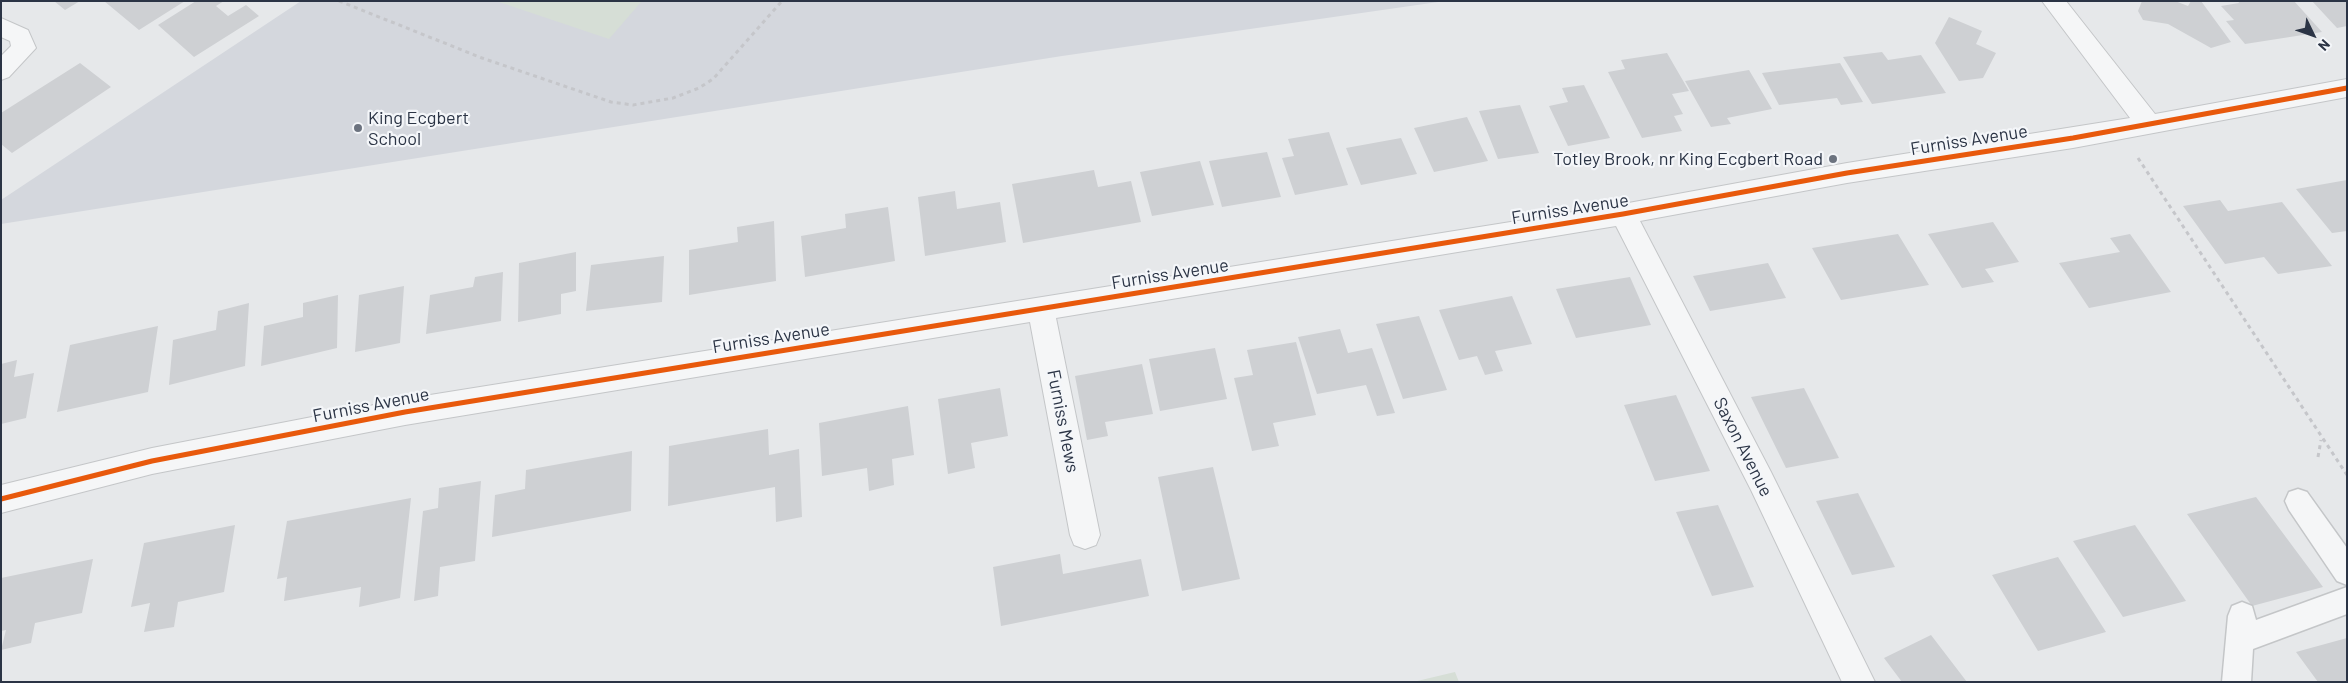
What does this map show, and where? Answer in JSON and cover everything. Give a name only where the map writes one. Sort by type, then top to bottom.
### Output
[{"type":"street","points":[[2052,1],[2148,123]]},
{"type":"street","points":[[1,26],[20,36],[24,48],[1,71]]},
{"type":"street","name":"Furniss Avenue","points":[[1,499],[152,461],[405,412],[1623,214],[1847,173],[2073,138],[2347,88]]},
{"type":"street","name":"Saxon Avenue","points":[[1623,214],[1761,481],[1860,682]]},
{"type":"street","name":"Furniss Mews","points":[[1041,308],[1085,535]]},
{"type":"lane","points":[[2298,501],[2347,572]]},
{"type":"lane","points":[[2236,682],[2241,628],[2347,600]]},
{"type":"path","points":[[339,1],[482,58],[611,102],[633,105],[673,98],[699,88],[713,79],[782,1]]},
{"type":"path","points":[[2138,157],[2321,439],[2347,475]]},
{"type":"path","points":[[2318,457],[2321,439]]},
{"type":"shaded area","name":"King Ecgbert School","points":[[301,1],[1445,1],[1062,56],[1,224],[1,200]]},
{"type":"shaded area","points":[[496,1],[642,1],[609,39]]},
{"type":"shaded area","points":[[1455,672],[1459,682],[1413,682]]},
{"type":"building","points":[[54,1],[80,1],[65,10]]},
{"type":"building","points":[[104,1],[185,1],[139,30]]},
{"type":"building","points":[[196,1],[224,1],[216,6],[228,16],[246,5],[259,16],[194,57],[158,25]]},
{"type":"building","points":[[2142,1],[2175,1],[2188,6],[2191,1],[2201,1],[2231,42],[2211,48],[2168,24],[2143,20],[2138,11]]},
{"type":"building","points":[[2238,1],[2294,1],[2322,32],[2245,44],[2226,21],[2234,20],[2221,6],[2239,3]]},
{"type":"building","points":[[2312,1],[2347,1],[2347,26],[2337,28]]},
{"type":"building","points":[[1949,17],[1982,31],[1976,44],[1996,53],[1983,78],[1959,81],[1935,43]]},
{"type":"building","points":[[1882,52],[1888,60],[1921,55],[1946,93],[1872,104],[1843,57]]},
{"type":"building","points":[[1667,53],[1689,91],[1672,94],[1683,114],[1674,116],[1682,131],[1642,138],[1608,72],[1625,69],[1621,60]]},
{"type":"building","points":[[80,63],[111,87],[12,153],[1,144],[1,113]]},
{"type":"building","points":[[1840,63],[1863,102],[1841,105],[1837,98],[1779,105],[1762,73]]},
{"type":"building","points":[[1749,70],[1772,109],[1727,118],[1731,124],[1711,127],[1685,81]]},
{"type":"building","points":[[1584,85],[1610,138],[1568,146],[1549,106],[1568,102],[1562,88]]},
{"type":"building","points":[[1520,105],[1539,153],[1498,159],[1479,111]]},
{"type":"building","points":[[1467,117],[1488,161],[1434,172],[1414,128]]},
{"type":"building","points":[[1329,132],[1348,185],[1295,195],[1282,158],[1294,156],[1288,139]]},
{"type":"building","points":[[1401,138],[1417,174],[1361,185],[1346,148]]},
{"type":"building","points":[[1267,152],[1281,197],[1222,207],[1209,161]]},
{"type":"building","points":[[1200,161],[1214,205],[1152,216],[1140,172]]},
{"type":"building","points":[[1094,170],[1098,187],[1131,181],[1141,222],[1023,243],[1012,184]]},
{"type":"building","points":[[2347,180],[2347,231],[2332,233],[2296,189]]},
{"type":"building","points":[[955,191],[957,209],[1000,202],[1006,242],[925,256],[918,197]]},
{"type":"building","points":[[2220,200],[2228,211],[2282,202],[2332,266],[2278,274],[2264,257],[2225,264],[2183,206]]},
{"type":"building","points":[[888,207],[895,261],[805,277],[801,236],[846,228],[845,214]]},
{"type":"building","points":[[774,221],[776,281],[689,295],[689,250],[738,242],[737,227]]},
{"type":"building","points":[[1993,222],[2019,262],[1985,269],[1994,282],[1962,288],[1928,234]]},
{"type":"building","points":[[1898,234],[1929,285],[1841,300],[1812,248]]},
{"type":"building","points":[[2130,234],[2171,292],[2089,308],[2059,263],[2120,252],[2110,238]]},
{"type":"building","points":[[576,252],[576,291],[561,294],[561,314],[518,322],[519,263]]},
{"type":"building","points":[[664,256],[662,302],[586,311],[591,265]]},
{"type":"building","points":[[1768,263],[1786,298],[1710,311],[1693,276]]},
{"type":"building","points":[[503,272],[501,321],[426,334],[430,295],[473,287],[475,277]]},
{"type":"building","points":[[1630,277],[1651,325],[1576,338],[1556,289]]},
{"type":"building","points":[[404,286],[400,343],[355,352],[359,295]]},
{"type":"building","points":[[338,295],[337,348],[261,366],[264,326],[303,317],[303,303]]},
{"type":"building","points":[[1512,296],[1532,344],[1495,351],[1503,371],[1485,375],[1477,356],[1459,360],[1439,310]]},
{"type":"building","points":[[249,303],[245,366],[169,385],[173,340],[216,330],[218,311]]},
{"type":"building","points":[[1419,316],[1447,390],[1403,399],[1376,324]]},
{"type":"building","points":[[158,326],[148,392],[57,412],[70,345]]},
{"type":"building","points":[[1340,329],[1348,353],[1372,348],[1395,413],[1377,416],[1366,385],[1317,394],[1298,337]]},
{"type":"building","points":[[1296,342],[1316,415],[1273,423],[1279,446],[1252,451],[1234,378],[1253,375],[1247,350]]},
{"type":"building","points":[[1215,348],[1227,399],[1160,411],[1149,359]]},
{"type":"building","points":[[17,360],[14,377],[34,373],[26,418],[1,424],[1,364]]},
{"type":"building","points":[[1142,364],[1153,414],[1105,422],[1108,436],[1087,440],[1075,376]]},
{"type":"building","points":[[1000,388],[1008,436],[971,443],[975,468],[948,474],[938,399]]},
{"type":"building","points":[[1804,388],[1839,458],[1786,468],[1751,397]]},
{"type":"building","points":[[1676,395],[1710,471],[1655,481],[1624,405]]},
{"type":"building","points":[[908,406],[914,455],[892,459],[894,485],[869,491],[867,468],[822,476],[819,423]]},
{"type":"building","points":[[768,429],[769,455],[799,449],[802,517],[776,522],[775,487],[668,506],[669,446]]},
{"type":"building","points":[[632,451],[631,511],[492,537],[495,495],[525,489],[526,470]]},
{"type":"building","points":[[1213,467],[1240,579],[1182,591],[1158,477]]},
{"type":"building","points":[[481,481],[475,561],[440,567],[438,596],[414,601],[423,511],[438,508],[439,488]]},
{"type":"building","points":[[1858,493],[1895,567],[1852,575],[1816,501]]},
{"type":"building","points":[[2256,497],[2323,587],[2252,606],[2187,514]]},
{"type":"building","points":[[411,498],[400,598],[359,607],[361,587],[284,601],[287,577],[277,579],[287,521]]},
{"type":"building","points":[[1718,505],[1754,587],[1712,596],[1676,512]]},
{"type":"building","points":[[235,525],[224,592],[178,602],[174,627],[144,632],[150,603],[131,607],[144,543]]},
{"type":"building","points":[[2135,525],[2186,601],[2123,617],[2073,541]]},
{"type":"building","points":[[1060,554],[1063,574],[1141,559],[1149,596],[1001,626],[993,567]]},
{"type":"building","points":[[2058,557],[2106,632],[2038,651],[1992,575]]},
{"type":"building","points":[[93,559],[82,613],[35,623],[31,643],[1,650],[6,630],[1,631],[1,578]]},
{"type":"building","points":[[1931,635],[1967,682],[1902,682],[1884,658]]},
{"type":"building","points":[[2347,638],[2347,682],[2318,682],[2296,652]]},
{"type":"cycle path","points":[[1,499],[152,461],[405,412],[1623,214],[1847,173],[2073,138],[2347,88]]},
{"type":"place","name":"King Ecgbert School","points":[[358,128]]},
{"type":"place","name":"Totley Brook, nr King Ecgbert Road","points":[[1833,159]]}]
